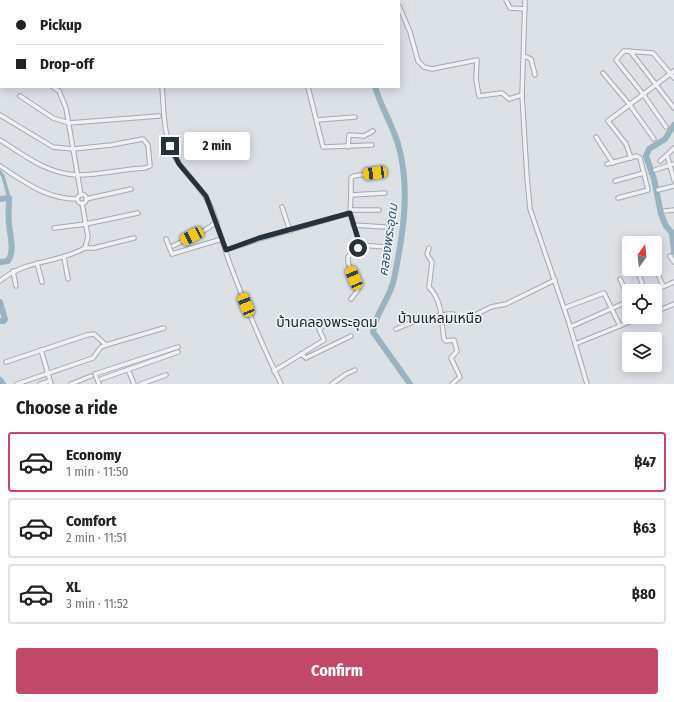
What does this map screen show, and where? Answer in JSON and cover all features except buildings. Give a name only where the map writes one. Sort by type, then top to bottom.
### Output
[{"type":"street","points":[[506,0],[510,8],[525,10]]},
{"type":"street","points":[[525,0],[522,95],[530,209],[555,280],[587,384]]},
{"type":"street","points":[[400,8],[410,32],[418,60],[424,67],[432,69],[477,60],[476,79],[479,96],[502,93],[509,99],[522,95]]},
{"type":"street","points":[[666,127],[643,94],[617,62],[623,51],[653,53],[672,72],[674,78]]},
{"type":"street","points":[[630,51],[657,84],[674,108]]},
{"type":"street","points":[[524,56],[531,59],[535,75]]},
{"type":"street","points":[[631,158],[626,144],[608,120],[672,72]]},
{"type":"street","points":[[603,73],[629,104],[654,139]]},
{"type":"street","points":[[162,88],[165,124],[170,146],[179,164],[206,196],[217,222],[262,346],[281,384]]},
{"type":"street","points":[[308,88],[323,147],[372,145]]},
{"type":"street","points":[[59,89],[66,108],[78,175],[80,195],[77,199]]},
{"type":"street","points":[[20,96],[53,118],[69,123],[159,116]]},
{"type":"street","points":[[0,115],[49,145],[73,149],[111,146],[141,139],[145,140],[148,145],[150,164],[148,168],[78,175],[44,167],[0,140]]},
{"type":"street","points":[[317,120],[355,117]]},
{"type":"street","points":[[348,147],[349,135],[363,136],[373,131]]},
{"type":"street","points":[[363,136],[363,146]]},
{"type":"street","points":[[596,137],[613,163]]},
{"type":"street","points":[[660,162],[674,148]]},
{"type":"street","points":[[667,155],[674,180]]},
{"type":"street","points":[[607,164],[636,156],[640,158],[648,190],[618,198]]},
{"type":"street","points":[[655,170],[674,164]]},
{"type":"street","points":[[0,166],[45,194],[56,197],[77,199],[82,203],[88,237],[85,248]]},
{"type":"street","points":[[360,245],[350,212],[352,196],[351,177],[375,173]]},
{"type":"street","points":[[614,181],[644,173]]},
{"type":"street","points":[[658,190],[674,186]]},
{"type":"street","points":[[82,203],[86,199],[131,189]]},
{"type":"street","points":[[352,196],[384,193]]},
{"type":"street","points":[[80,195],[83,195],[86,199]]},
{"type":"street","points":[[282,207],[290,230]]},
{"type":"street","points":[[226,250],[350,212],[379,210]]},
{"type":"street","points":[[665,211],[674,210]]},
{"type":"street","points":[[54,228],[86,224],[138,213]]},
{"type":"street","points":[[173,246],[205,230],[217,222]]},
{"type":"street","points":[[353,225],[385,227]]},
{"type":"street","points":[[0,281],[13,271],[37,263],[64,257],[85,248],[94,248],[134,238]]},
{"type":"street","points":[[166,239],[172,254],[222,239]]},
{"type":"street","points":[[350,299],[358,290],[349,265],[348,257],[360,245],[386,247]]},
{"type":"street","points":[[429,248],[427,254],[432,262],[429,287],[437,295],[442,315],[444,339],[446,341],[453,339],[457,353],[451,358],[460,375],[456,382],[452,384]]},
{"type":"street","points":[[670,256],[674,262]]},
{"type":"street","points":[[64,257],[68,279]]},
{"type":"street","points":[[37,263],[42,282]]},
{"type":"street","points":[[13,271],[16,286]]},
{"type":"street","points":[[659,276],[664,286],[674,282]]},
{"type":"street","points":[[620,279],[622,284]]},
{"type":"street","points":[[396,330],[420,318],[453,314],[458,319],[465,320],[491,308],[506,304],[555,280]]},
{"type":"street","points":[[564,308],[604,293],[620,326]]},
{"type":"street","points":[[570,327],[622,304]]},
{"type":"street","points":[[662,309],[674,304]]},
{"type":"street","points":[[274,370],[324,340],[318,330],[330,321]]},
{"type":"street","points":[[575,344],[625,324]]},
{"type":"street","points":[[17,384],[93,358],[101,347],[106,345],[164,328]]},
{"type":"street","points":[[6,362],[87,335],[94,334],[106,345]]},
{"type":"street","points":[[301,354],[306,358],[351,336]]},
{"type":"street","points":[[99,384],[95,374],[178,347]]},
{"type":"street","points":[[40,350],[51,383],[40,384]]},
{"type":"street","points":[[101,379],[178,352]]},
{"type":"street","points":[[128,369],[134,384]]},
{"type":"street","points":[[332,384],[346,374],[355,370]]},
{"type":"street","points":[[141,384],[166,375]]},
{"type":"street","points":[[71,384],[91,376]]},
{"type":"waterway","name":"คลองพระอุดม","points":[[375,88],[398,144],[402,161],[405,194],[403,229],[394,279],[374,325],[373,332],[410,384]]},
{"type":"waterway","points":[[674,125],[665,139],[649,149],[646,156],[654,179],[661,214],[666,226],[672,233],[674,252]]},
{"type":"waterway","points":[[0,172],[3,176],[9,198]]},
{"type":"waterway","points":[[0,199],[9,198],[9,221],[12,243],[8,261],[0,262]]},
{"type":"waterway","points":[[0,302],[5,319],[4,321],[0,321]]},
{"type":"waterway","points":[[0,380],[3,384]]},
{"type":"district","name":"บ้านแหลมเหนือ","points":[[440,318]]},
{"type":"district","name":"บ้านคลองพระอุดม","points":[[327,322]]},
{"type":"route","points":[[170,146],[179,164],[206,196],[217,222],[226,250],[259,238],[350,213],[360,245],[358,248]]}]
